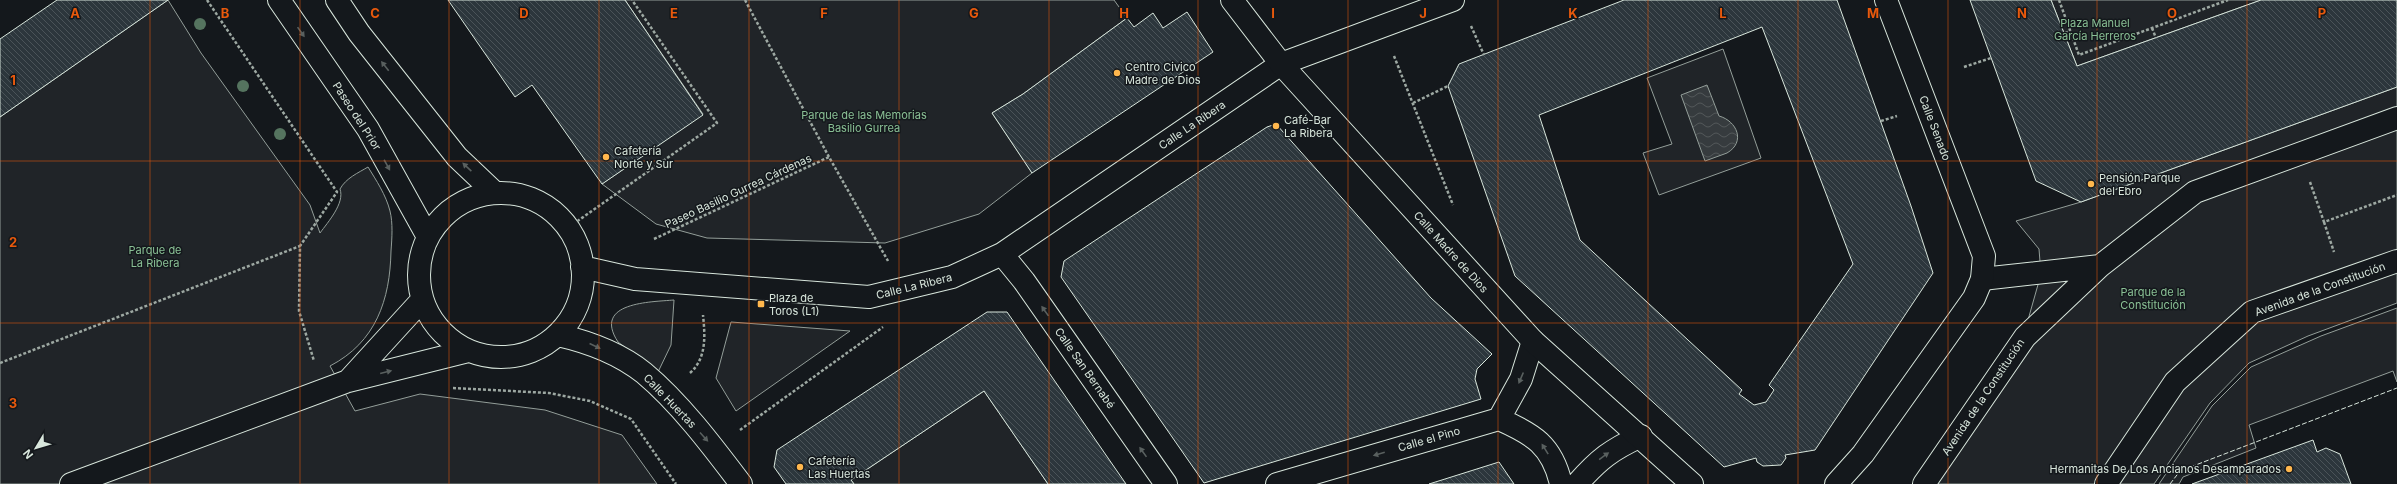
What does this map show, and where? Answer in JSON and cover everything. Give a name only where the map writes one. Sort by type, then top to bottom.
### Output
[{"type":"street","name":"Paseo del Prior","points":[[279,0],[368,130],[428,237]]},
{"type":"street","points":[[337,0],[359,33],[457,157],[495,193]]},
{"type":"street","name":"Calle Madre de Dios","points":[[1232,0],[1281,64],[1533,341],[1641,436],[1692,484]]},
{"type":"street","name":"Calle La Ribera","points":[[582,267],[636,280],[701,286],[869,297],[952,278],[1002,254],[1281,64],[1453,0]]},
{"type":"street","name":"Calle Senado","points":[[1886,0],[1984,256],[1982,279]]},
{"type":"street","name":"Avenida de la Constitución","points":[[1924,484],[2024,337],[2100,266],[2195,192],[2397,118]]},
{"type":"street","points":[[495,193],[521,196],[546,206],[569,227],[578,247],[582,267],[580,295],[572,317],[558,335],[538,349],[515,356],[491,357],[468,351],[448,338],[432,321],[422,300],[418,278],[420,257],[428,237],[445,215],[468,200],[495,193]]},
{"type":"street","name":"Calle San Bernabé","points":[[1002,254],[1024,281],[1166,484]]},
{"type":"street","name":"Avenida de la Constitución","points":[[2106,484],[2175,382],[2252,312],[2397,261]]},
{"type":"street","points":[[1836,484],[1863,454],[1926,367],[1974,298],[1982,279],[2100,266]]},
{"type":"street","points":[[342,384],[422,300]]},
{"type":"street","name":"Calle Huertas","points":[[558,335],[587,342],[617,356],[644,373],[714,448],[741,484]]},
{"type":"street","points":[[1533,341],[1521,379],[1499,419],[1540,441],[1558,468],[1561,484]]},
{"type":"street","points":[[71,484],[342,384],[468,351]]},
{"type":"street","name":"Calle el Pino","points":[[1277,484],[1499,419]]},
{"type":"street","points":[[1577,484],[1598,461],[1616,448],[1641,436]]},
{"type":"path","points":[[207,0],[337,192],[300,246],[299,311],[317,372],[342,384]]},
{"type":"path","points":[[569,227],[717,123],[632,0]]},
{"type":"path","name":"Paseo Basilio Gurrea Cárdenas","points":[[745,0],[829,157],[904,289]]},
{"type":"path","points":[[2059,0],[2079,55],[2228,0]]},
{"type":"path","points":[[1382,26],[1455,211]]},
{"type":"path","points":[[2152,28],[2156,38]]},
{"type":"path","points":[[2064,33],[2070,31]]},
{"type":"path","points":[[1964,67],[1991,58]]},
{"type":"path","points":[[1413,104],[1448,86]]},
{"type":"path","name":"Paseo Basilio Gurrea Cárdenas","points":[[654,239],[829,157]]},
{"type":"path","points":[[2302,185],[2310,182],[2324,222],[2397,195]]},
{"type":"path","points":[[0,363],[300,246]]},
{"type":"path","points":[[666,395],[698,366],[705,340],[701,286]]},
{"type":"path","points":[[714,448],[888,324]]},
{"type":"path","points":[[451,388],[549,393],[590,401],[631,419],[676,484]]},
{"type":"green space","name":"Parque de La Ribera","points":[[168,0],[201,53],[310,205],[320,233],[338,206],[341,194],[340,189],[352,176],[368,167],[386,199],[391,216],[392,236],[388,286],[383,303],[369,332],[359,345],[346,356],[330,366],[355,411],[420,394],[545,410],[622,435],[657,484],[0,484],[0,117]]},
{"type":"green space","name":"Parque de las Memorias Basilio Gurrea","points":[[625,0],[1114,0],[1127,18],[1023,94],[992,113],[1032,173],[979,214],[885,243],[707,238],[656,224],[602,184],[703,114]]},
{"type":"green space","name":"Plaza Manuel García Herreros","points":[[2051,0],[2261,0],[2077,66]]},
{"type":"green space","points":[[1723,49],[1761,158],[1659,195],[1643,153],[1672,144],[1647,78]]},
{"type":"green space","name":"Parque de la Constitución","points":[[2397,87],[2397,303],[2308,336],[2249,363],[2210,403],[2154,484],[1922,484],[2028,320],[2041,274],[2039,249],[2016,221],[2081,202]]},
{"type":"green space","points":[[674,300],[671,345],[658,372],[618,342],[612,329],[613,319],[618,312],[628,307],[652,302]]},
{"type":"green space","points":[[2397,308],[2397,382],[2393,371],[2249,425],[2256,448],[2183,477],[2179,484],[2159,484],[2212,406],[2251,367],[2321,336]]},
{"type":"green space","points":[[731,322],[850,331],[736,411],[716,378]]},
{"type":"green space","points":[[984,391],[1048,484],[854,484],[851,480]]},
{"type":"water","points":[[1707,85],[1719,116],[1731,122],[1737,132],[1738,138],[1733,148],[1727,153],[1705,161],[1681,95]]},
{"type":"building","points":[[57,0],[168,0],[0,117],[0,39]]},
{"type":"building","points":[[448,0],[625,0],[703,115],[602,184],[532,85],[515,97]]},
{"type":"building","points":[[1624,0],[1837,0],[1911,206],[1933,273],[1815,450],[1785,455],[1786,458],[1781,465],[1763,466],[1757,462],[1756,458],[1724,467],[1515,276],[1448,86],[1459,64]],"holes":[[[1762,27],[1853,264],[1769,385],[1774,390],[1766,402],[1754,405],[1739,394],[1742,390],[1580,240],[1539,115]]]},
{"type":"building","points":[[1970,0],[2051,0],[2077,66],[2261,0],[2397,0],[2397,87],[2081,202],[2036,181]]},
{"type":"building","name":"Centro Civico Madre de Dios","points":[[1187,12],[1213,52],[1032,173],[992,113],[1023,94],[1127,18],[1134,27],[1153,13],[1163,28]]},
{"type":"building","points":[[1276,124],[1431,298],[1492,354],[1477,369],[1475,379],[1481,399],[1204,483],[1061,277],[1064,261],[1267,127]]},
{"type":"building","points":[[987,312],[1007,312],[1126,484],[1048,484],[984,391],[851,480],[854,484],[786,484],[774,467],[777,450]]},
{"type":"building","name":"Hermanitas De Los Ancianos Desamparados","points":[[2313,440],[2317,452],[2326,448],[2340,454],[2351,484],[2192,484]]},
{"type":"building","points":[[1499,462],[1514,484],[1429,484],[1445,479]]},
{"type":"fence","points":[[2170,484],[2180,471],[2397,388]]},
{"type":"place","name":"Centro Civico Madre de Dios","points":[[1117,73]]},
{"type":"place","name":"Café-Bar La Ribera","points":[[1276,126]]},
{"type":"place","name":"Cafetería Norte y Sur","points":[[606,157]]},
{"type":"place","name":"Pensión Parque del Ebro","points":[[2091,184]]},
{"type":"place","name":"Plaza de Toros (L1)","points":[[761,304]]},
{"type":"place","name":"Cafetería Las Huertas","points":[[800,467]]},
{"type":"place","name":"Hermanitas De Los Ancianos Desamparados","points":[[2289,469]]}]
